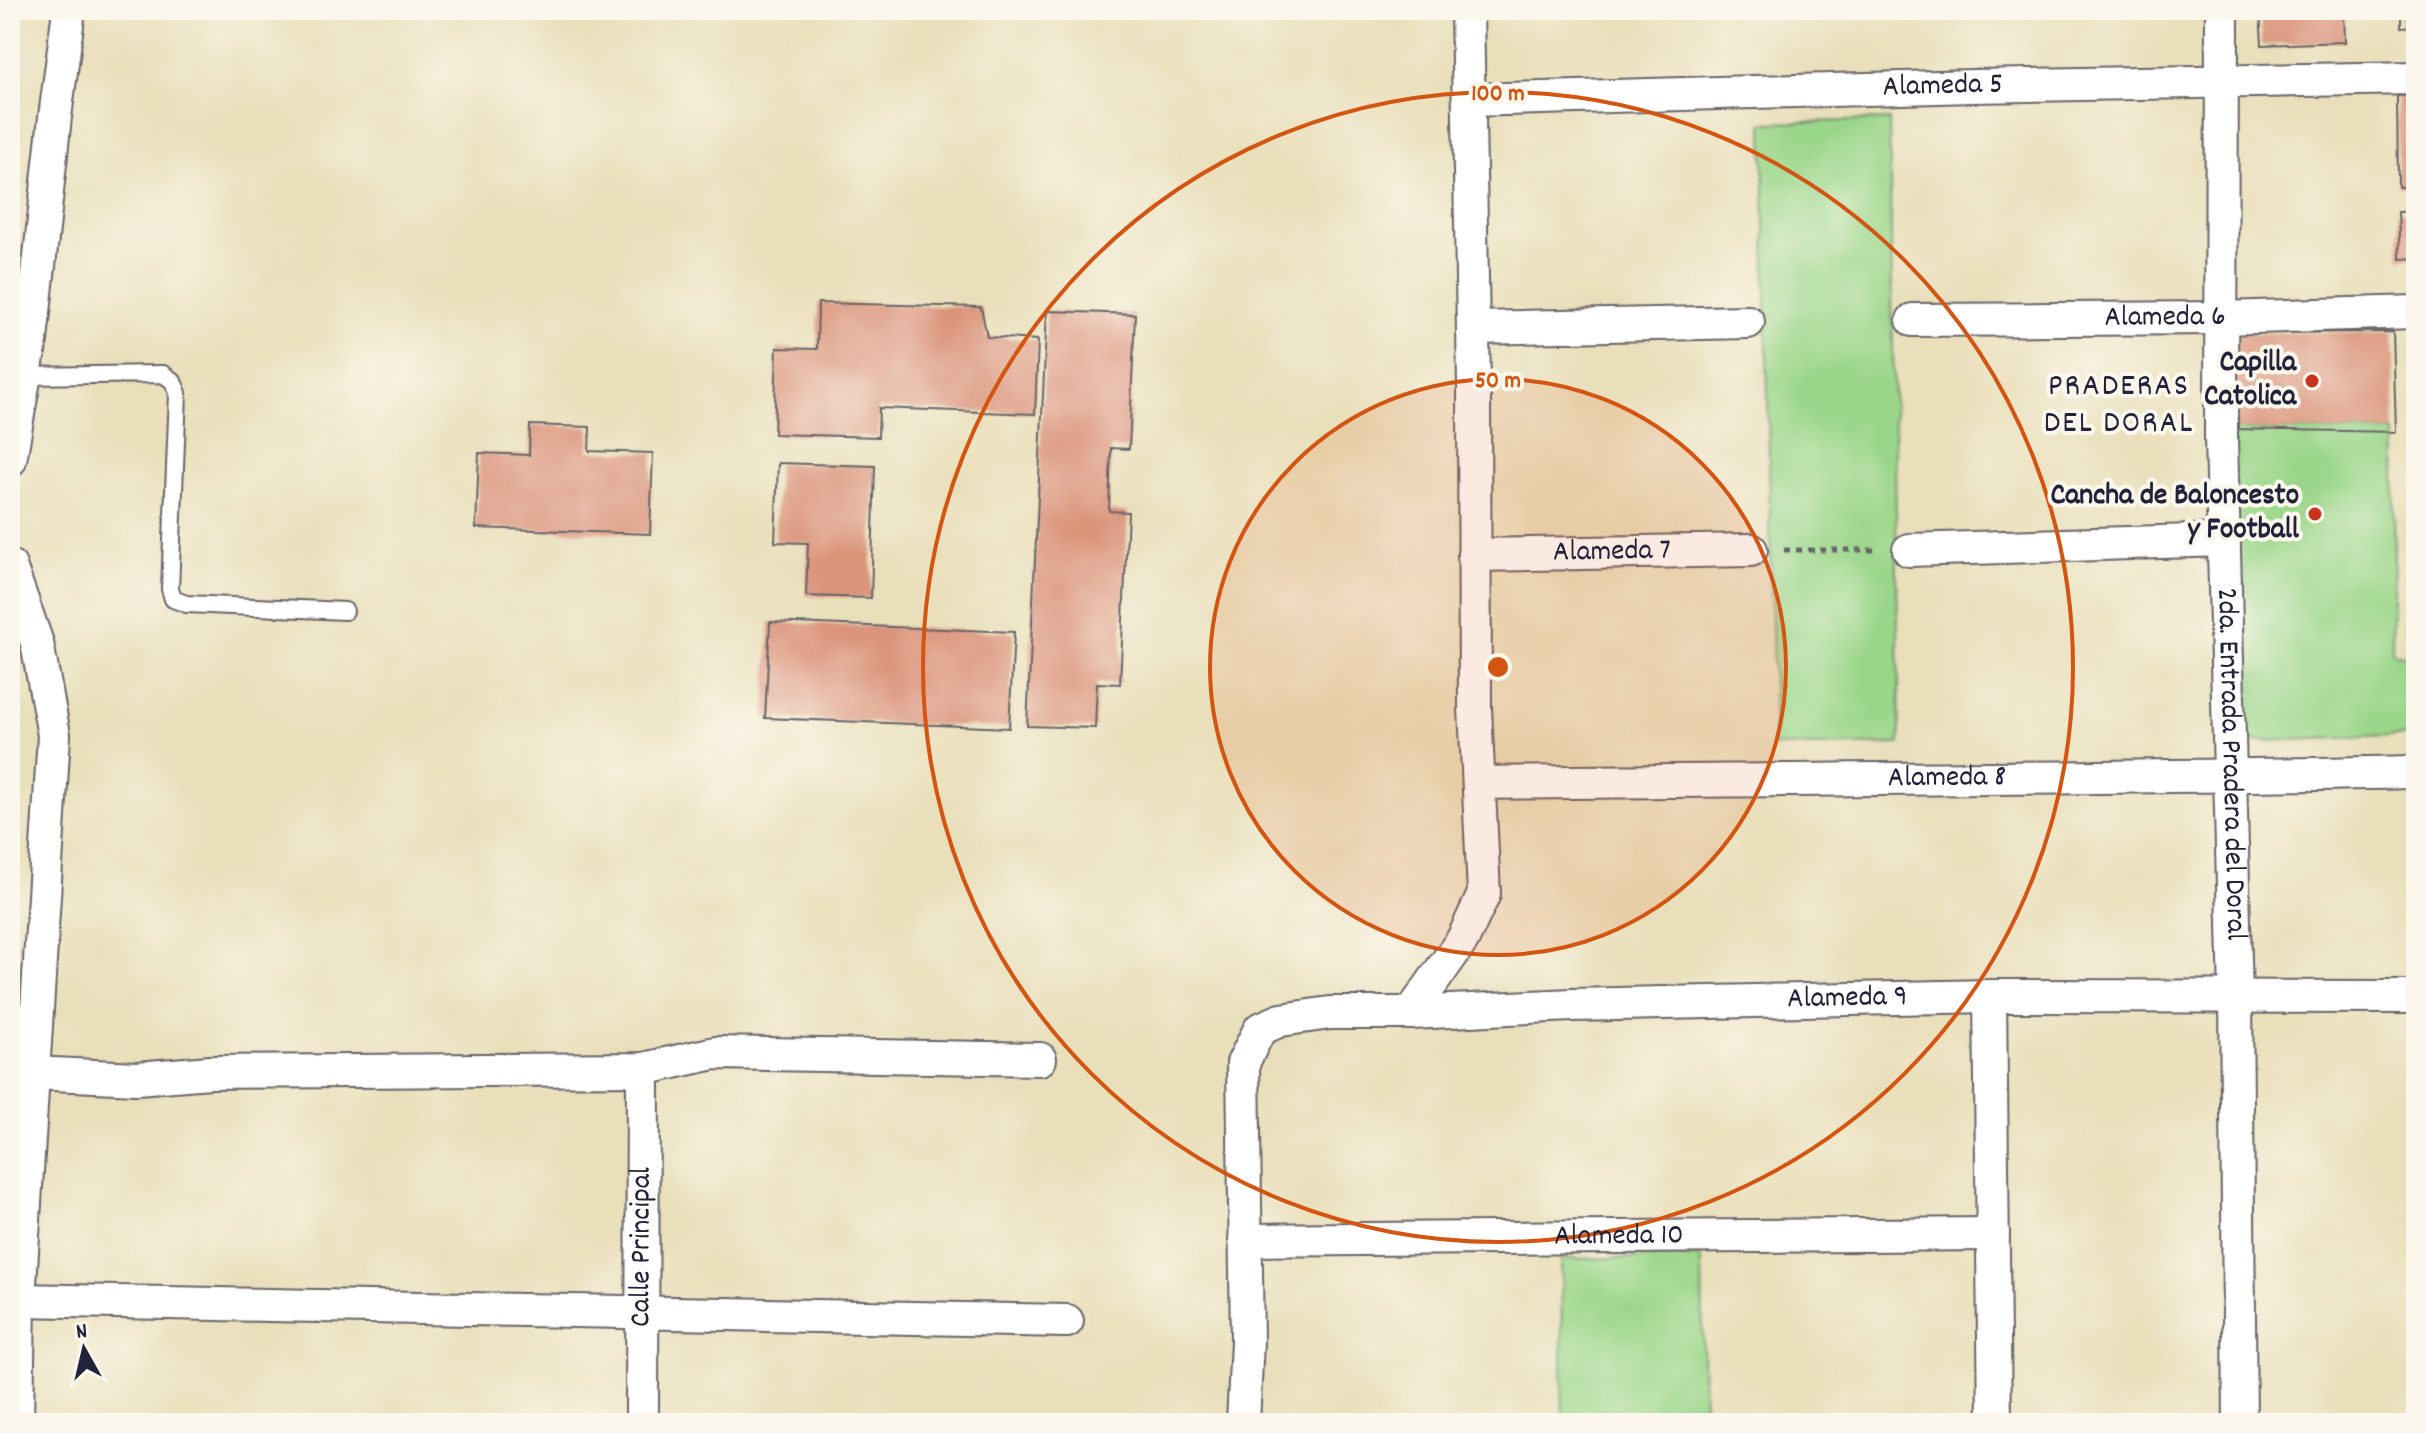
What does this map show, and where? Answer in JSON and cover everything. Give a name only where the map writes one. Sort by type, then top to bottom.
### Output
[{"type":"street","points":[[10,460],[31,340],[69,10]]},
{"type":"street","points":[[1411,1013],[1463,939],[1484,894],[1475,708],[1467,10]]},
{"type":"street","name":"2da. Entrada Pradera del Doral","points":[[2222,10],[2221,438],[2236,997],[2240,1423]]},
{"type":"street","name":"Alameda 5","points":[[1469,100],[2416,78]]},
{"type":"street","name":"Alameda 6","points":[[1913,320],[2221,318],[2416,312]]},
{"type":"street","points":[[1473,328],[1748,322]]},
{"type":"street","points":[[1909,550],[2224,540]]},
{"type":"street","name":"Alameda 7","points":[[1474,555],[1751,550]]},
{"type":"street","points":[[10,566],[37,643],[54,735],[19,1300],[17,1423]]},
{"type":"street","name":"Alameda 8","points":[[1479,783],[2416,772]]},
{"type":"street","points":[[1990,996],[1995,1423]]},
{"type":"street","name":"Alameda 9","points":[[1245,1240],[1243,1063],[1260,1029],[1281,1020],[1330,1013],[1990,996],[2416,997]]},
{"type":"street","points":[[32,1073],[137,1078],[210,1072],[643,1069],[715,1053],[1040,1059]]},
{"type":"street","name":"Calle Principal","points":[[642,1423],[643,1069]]},
{"type":"street","name":"Alameda 10","points":[[1245,1240],[1993,1234]]},
{"type":"street","points":[[1243,1423],[1247,1341],[1245,1240]]},
{"type":"street","points":[[19,1300],[1067,1321]]},
{"type":"lane","points":[[25,376],[163,374],[173,381],[178,393],[170,589],[173,599],[186,604],[345,611]]},
{"type":"path","points":[[1751,550],[1909,550]]},
{"type":"green space","points":[[1889,120],[1900,744],[1774,747],[1763,123]]},
{"type":"green space","points":[[2231,429],[2396,432],[2392,653],[2416,657],[2416,735],[2241,742]]},
{"type":"green space","points":[[1702,1257],[1704,1423],[1563,1423],[1561,1259]]},
{"type":"building","points":[[2260,10],[2344,10],[2345,42],[2262,45]]},
{"type":"building","points":[[2401,10],[2416,10],[2416,26],[2401,27]]},
{"type":"building","points":[[2416,95],[2416,187],[2398,187],[2397,96]]},
{"type":"building","points":[[2416,211],[2416,258],[2400,259],[2398,212]]},
{"type":"building","points":[[818,303],[981,307],[987,337],[1038,340],[1035,414],[879,408],[878,437],[774,434],[777,348],[817,349]]},
{"type":"building","points":[[1047,311],[1135,314],[1129,449],[1111,448],[1109,511],[1128,512],[1120,684],[1097,683],[1095,728],[1027,726]]},
{"type":"building","name":"Capilla Catolica","points":[[2393,332],[2396,432],[2231,429],[2229,333]]},
{"type":"building","points":[[530,425],[590,427],[589,451],[653,453],[650,534],[476,528],[479,453],[529,455]]},
{"type":"building","points":[[778,463],[875,466],[871,598],[806,596],[808,543],[775,542]]},
{"type":"building","points":[[770,622],[1014,632],[1009,728],[765,718]]},
{"type":"place","name":"Capilla Catolica","points":[[2312,381]]},
{"type":"place","name":"Cancha de Baloncesto y Football","points":[[2315,514]]},
{"type":"district","name":"PRADERAS DEL DORAL","points":[[2119,406]]}]
